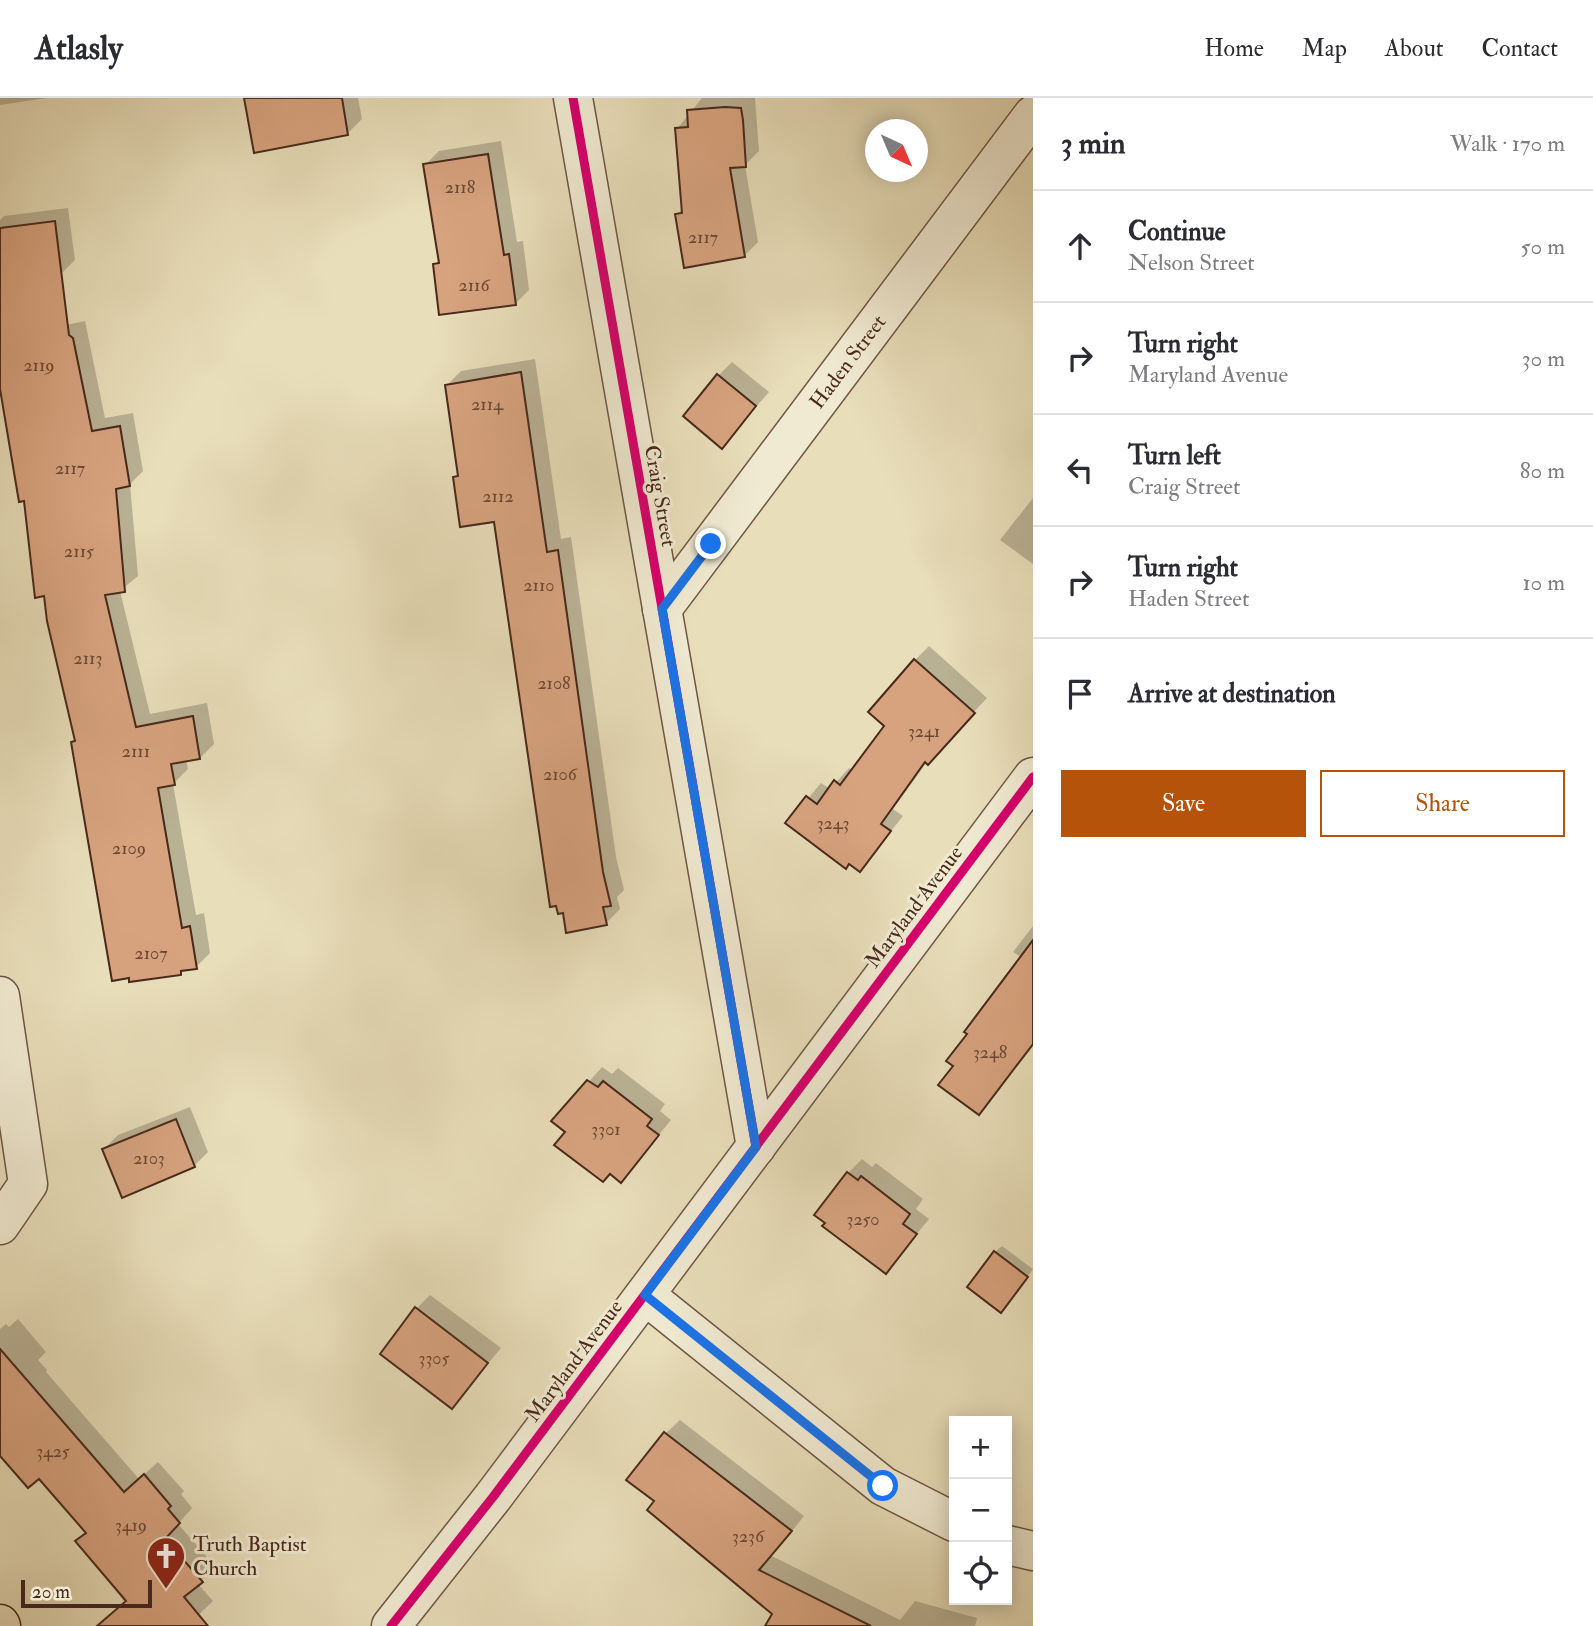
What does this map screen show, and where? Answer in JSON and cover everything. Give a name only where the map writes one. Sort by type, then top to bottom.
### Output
[{"type":"street","name":"Craig Street","points":[[573,98],[756,1147]]},
{"type":"street","name":"Haden Street","points":[[662,609],[1033,115]]},
{"type":"street","name":"Maryland Avenue","points":[[391,1626],[493,1497],[1033,777]]},
{"type":"street","points":[[0,996],[29,1184],[0,1226]]},
{"type":"street","points":[[645,1295],[883,1486],[949,1519]]},
{"type":"street","points":[[1012,1546],[1033,1551]]},
{"type":"building","points":[[244,98],[342,98],[348,135],[254,153]]},
{"type":"building","points":[[741,108],[743,120],[746,167],[730,168],[745,257],[684,268],[675,214],[682,213],[675,128],[688,127],[687,110]]},
{"type":"building","points":[[488,154],[504,255],[509,254],[516,305],[439,315],[433,264],[439,263],[423,164]]},
{"type":"building","points":[[55,221],[69,335],[73,338],[92,431],[120,426],[130,486],[116,489],[125,592],[105,595],[136,727],[193,716],[200,759],[171,764],[175,785],[158,788],[182,928],[190,926],[197,969],[181,971],[181,975],[129,982],[129,978],[112,981],[71,742],[75,741],[47,621],[44,596],[35,598],[24,501],[19,502],[0,389],[0,228]]},
{"type":"building","points":[[521,372],[547,552],[558,550],[603,872],[611,906],[603,907],[607,925],[566,933],[563,913],[558,914],[556,906],[550,907],[494,522],[460,527],[453,477],[458,476],[445,385]]},
{"type":"building","points":[[717,374],[756,406],[722,449],[683,416]]},
{"type":"building","points":[[914,659],[975,713],[928,765],[925,762],[881,824],[891,831],[860,872],[849,864],[846,869],[785,823],[806,796],[817,804],[834,780],[840,785],[884,726],[868,712]]},
{"type":"building","points":[[1033,940],[1033,1044],[979,1115],[938,1085],[953,1066],[946,1061],[967,1034],[964,1032]]},
{"type":"building","points":[[587,1080],[598,1087],[603,1081],[652,1119],[647,1126],[659,1135],[621,1183],[610,1174],[603,1182],[554,1145],[565,1132],[551,1121]]},
{"type":"building","points":[[176,1119],[195,1167],[122,1198],[102,1149]]},
{"type":"building","points":[[847,1172],[858,1180],[861,1176],[910,1214],[903,1224],[917,1234],[886,1274],[822,1226],[825,1223],[814,1215]]},
{"type":"building","points":[[994,1251],[1028,1277],[1001,1313],[967,1287]]},
{"type":"building","points":[[415,1307],[488,1363],[452,1409],[380,1354]]},
{"type":"building","points":[[0,1349],[124,1492],[144,1474],[171,1506],[168,1509],[180,1523],[165,1539],[203,1582],[184,1597],[208,1626],[97,1626],[126,1601],[75,1541],[86,1533],[39,1479],[28,1488],[0,1456]]},
{"type":"building","points":[[664,1432],[792,1531],[759,1570],[871,1626],[765,1626],[772,1614],[647,1510],[654,1501],[626,1480]]},
{"type":"cycle path","points":[[573,98],[756,1147]]},
{"type":"cycle path","points":[[391,1626],[493,1497],[1033,777]]},
{"type":"place","name":"Truth Baptist Church","points":[[166,1590]]},
{"type":"route","points":[[711,544],[662,609],[756,1147],[645,1295],[883,1486]]}]
